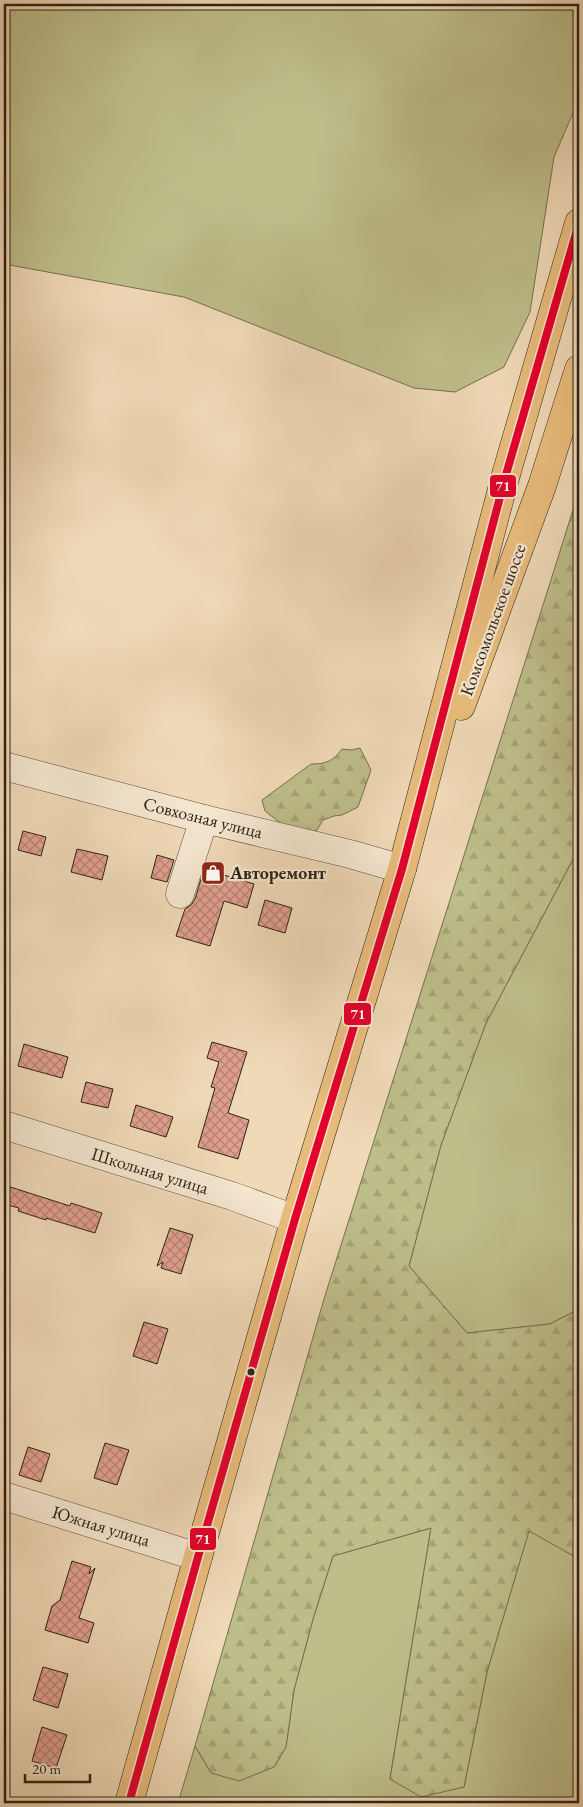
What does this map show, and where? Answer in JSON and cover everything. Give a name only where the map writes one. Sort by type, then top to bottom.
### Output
[{"type":"main road","name":"Комсомольское шоссе","points":[[129,1803],[295,1219],[402,869],[506,478],[579,224]]},
{"type":"main road","name":"Комсомольское шоссе","points":[[402,869],[542,486],[579,370]]},
{"type":"main road","points":[[506,478],[542,486]]},
{"type":"street","name":"Совхозная улица","points":[[4,766],[402,869]]},
{"type":"street","points":[[180,894],[204,819]]},
{"type":"street","name":"Школьная улица","points":[[4,1125],[232,1196],[295,1219]]},
{"type":"street","name":"Южная улица","points":[[4,1496],[198,1557]]},
{"type":"green space","points":[[4,4],[579,4],[579,99],[554,157],[530,312],[504,367],[455,392],[414,388],[184,297],[4,264]]},
{"type":"green space","points":[[579,491],[579,848],[486,1023],[441,1145],[409,1266],[467,1333],[550,1324],[579,1309],[579,1490],[572,1497],[579,1501],[579,1559],[529,1531],[487,1672],[464,1787],[421,1797],[390,1779],[431,1528],[333,1556],[313,1619],[294,1690],[286,1747],[274,1767],[239,1781],[211,1773],[195,1746],[324,1299]]},
{"type":"green space","points":[[360,748],[371,770],[358,807],[342,815],[323,820],[317,830],[305,836],[292,832],[265,811],[262,800],[311,764],[329,761],[342,749],[352,750]]},
{"type":"green space","points":[[579,848],[579,1309],[550,1324],[467,1333],[409,1266],[441,1145],[486,1023]]},
{"type":"green space","points":[[431,1528],[390,1779],[464,1787],[487,1672],[529,1530],[579,1559],[579,1803],[178,1803],[195,1746],[211,1773],[274,1767],[286,1747],[294,1690],[313,1619],[333,1556]]},
{"type":"building","points":[[23,831],[46,837],[41,856],[18,850]]},
{"type":"building","points":[[77,849],[108,856],[102,880],[71,872]]},
{"type":"building","points":[[157,855],[174,860],[167,882],[151,878]]},
{"type":"building","points":[[204,869],[254,884],[247,908],[224,901],[210,946],[176,936],[185,909],[195,899]]},
{"type":"building","points":[[265,900],[292,908],[285,933],[258,925]]},
{"type":"building","points":[[212,1042],[247,1052],[228,1113],[249,1120],[238,1159],[198,1147],[215,1088],[211,1087],[219,1062],[207,1058]]},
{"type":"building","points":[[24,1044],[68,1057],[62,1078],[18,1066]]},
{"type":"building","points":[[86,1082],[113,1089],[108,1108],[81,1102]]},
{"type":"building","points":[[136,1105],[173,1117],[166,1137],[130,1126]]},
{"type":"building","points":[[4,1185],[70,1206],[71,1203],[102,1213],[95,1233],[46,1218],[46,1220],[18,1211],[19,1208],[4,1204]]},
{"type":"building","points":[[170,1228],[193,1235],[181,1274],[161,1268],[163,1262],[157,1266]]},
{"type":"building","points":[[144,1322],[168,1329],[157,1364],[133,1356]]},
{"type":"building","points":[[105,1443],[129,1450],[117,1485],[94,1478]]},
{"type":"building","points":[[28,1447],[50,1454],[41,1482],[19,1475]]},
{"type":"building","points":[[72,1561],[91,1567],[89,1574],[95,1568],[79,1618],[94,1623],[88,1643],[45,1630],[52,1606],[60,1600]]},
{"type":"building","points":[[43,1667],[68,1674],[58,1708],[33,1700]]},
{"type":"building","points":[[42,1727],[67,1735],[56,1768],[32,1761]]},
{"type":"transit line","name":"71","points":[[129,1803],[295,1219],[402,869],[505,478],[579,223]]},
{"type":"place","name":"Авторемонт","points":[[213,873]]}]
